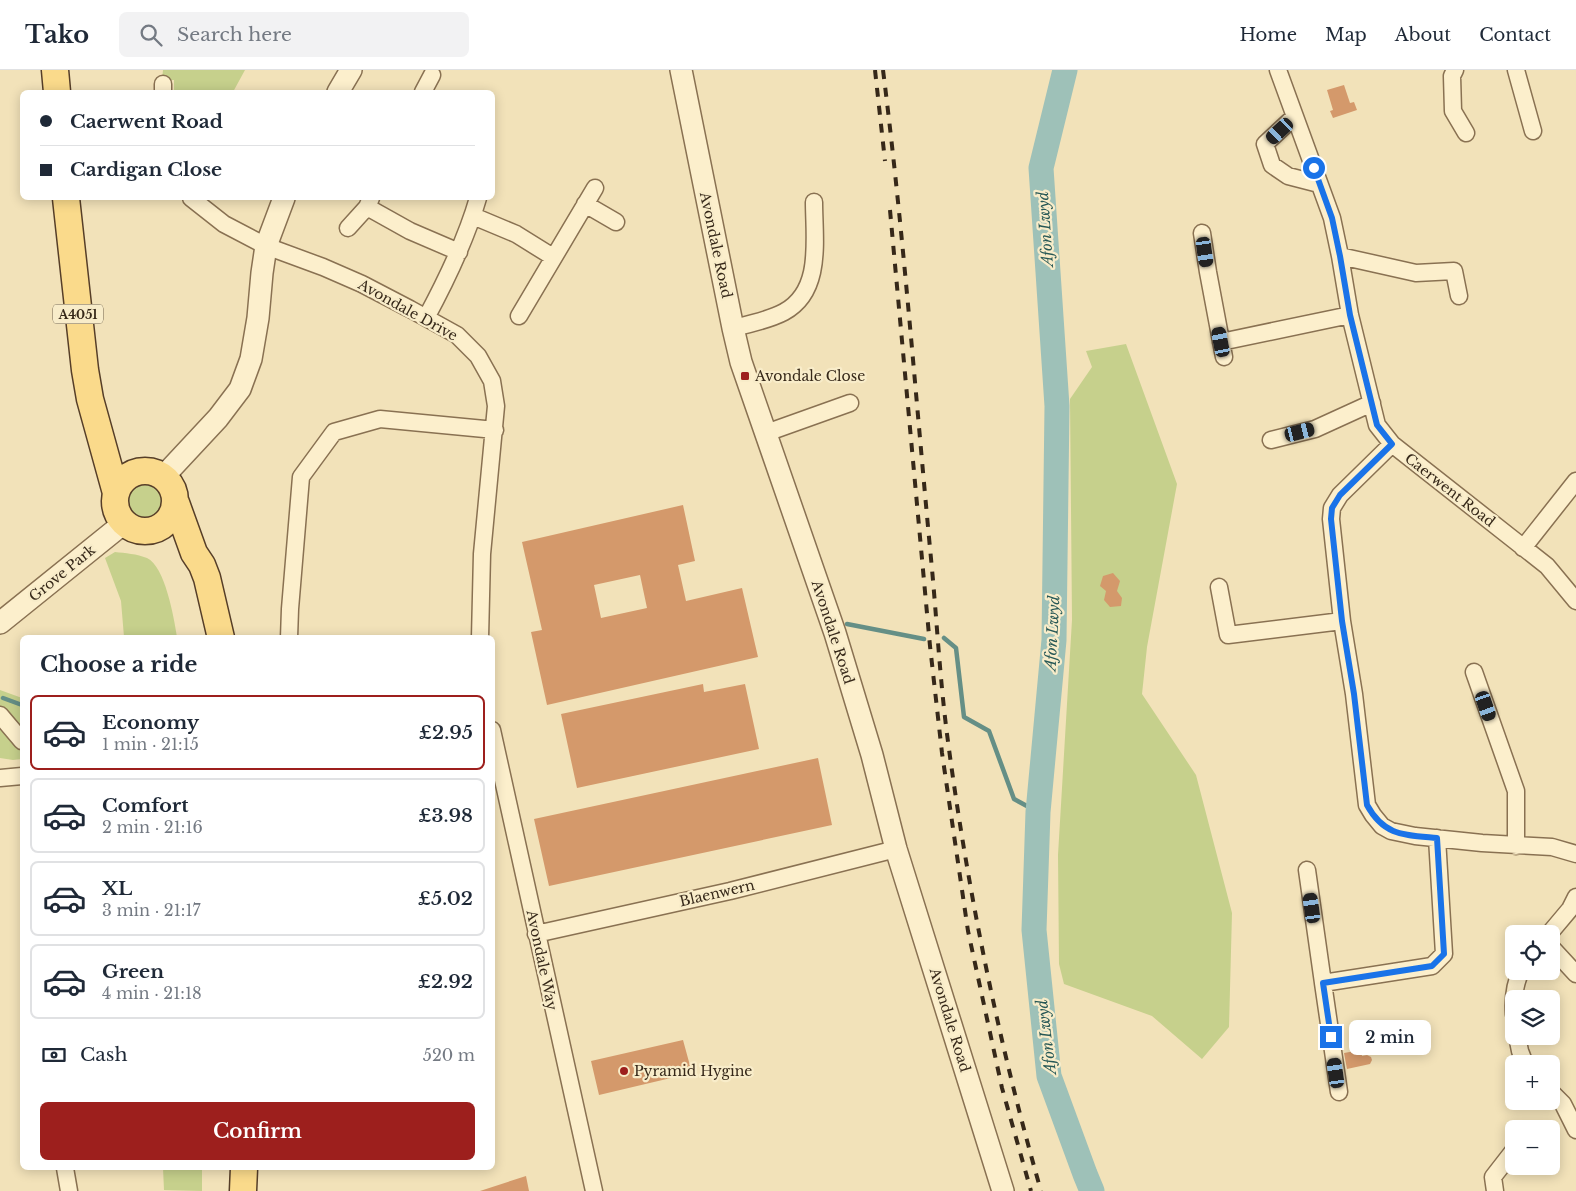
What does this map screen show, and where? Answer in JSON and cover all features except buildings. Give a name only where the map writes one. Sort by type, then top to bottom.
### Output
[{"type":"main road","points":[[55,70],[56,90]]},
{"type":"main road","name":"A4051","points":[[66,200],[85,370],[90,399],[116,493]]},
{"type":"main road","name":"A4051","points":[[99,429],[128,460],[155,474]]},
{"type":"main road","points":[[194,553],[135,527],[116,509],[116,493],[119,486],[131,475],[155,474],[170,484],[175,493],[176,503],[194,553],[202,565],[207,578],[220,635]]},
{"type":"main road","points":[[135,527],[158,529],[167,523],[173,514],[176,503]]},
{"type":"main road","points":[[243,1191],[244,1170]]},
{"type":"street","points":[[339,90],[351,70]]},
{"type":"street","name":"Avondale Road","points":[[681,70],[743,369],[835,633],[872,755],[896,849],[1003,1191]]},
{"type":"street","name":"Caerwent Road","points":[[1278,70],[1332,218],[1350,315],[1377,425],[1392,444],[1546,566],[1576,601]]},
{"type":"street","points":[[1455,70],[1452,76],[1453,111],[1466,133]]},
{"type":"street","points":[[1516,70],[1533,132]]},
{"type":"street","points":[[423,90],[432,75]]},
{"type":"street","points":[[1294,117],[1266,144],[1272,165],[1288,176],[1319,184]]},
{"type":"street","points":[[519,316],[594,188]]},
{"type":"street","name":"Avondale Drive","points":[[194,200],[224,224],[266,246],[355,281],[457,335],[478,356],[492,381],[496,406],[483,542],[480,635]]},
{"type":"street","points":[[155,474],[218,418],[240,389],[251,359],[258,318],[266,246],[283,200]]},
{"type":"street","points":[[426,318],[460,252],[477,200]]},
{"type":"street","points":[[348,228],[369,202],[410,231],[460,252]]},
{"type":"street","points":[[733,328],[770,318],[785,311],[797,303],[808,290],[814,268],[814,202]]},
{"type":"street","points":[[585,204],[616,222]]},
{"type":"street","points":[[473,216],[516,234],[553,257]]},
{"type":"street","points":[[1202,233],[1223,349],[1350,315]]},
{"type":"street","points":[[1340,256],[1416,273],[1454,272],[1459,296]]},
{"type":"street","points":[[766,433],[850,403]]},
{"type":"street","points":[[1271,440],[1315,429],[1372,403]]},
{"type":"street","points":[[290,635],[290,609],[301,477],[334,432],[380,420],[495,430]]},
{"type":"street","points":[[1392,444],[1340,495],[1332,508],[1332,529],[1342,621],[1354,694],[1367,805],[1373,816],[1382,826],[1392,831],[1415,836],[1516,846],[1552,847],[1576,854]]},
{"type":"street","points":[[1523,548],[1576,481]]},
{"type":"street","name":"Grove Park","points":[[0,623],[135,527]]},
{"type":"street","points":[[1219,587],[1228,635],[1342,621]]},
{"type":"street","points":[[1474,672],[1516,790],[1516,846]]},
{"type":"street","points":[[0,715],[20,739]]},
{"type":"street","name":"Avondale Way","points":[[495,744],[594,1191]]},
{"type":"street","points":[[0,778],[20,776]]},
{"type":"street","points":[[1323,983],[1432,966],[1444,954],[1437,838]]},
{"type":"street","name":"Blaenwern","points":[[536,934],[739,888],[896,849]]},
{"type":"street","points":[[1307,870],[1339,1092]]},
{"type":"street","points":[[1557,925],[1570,909],[1576,897]]},
{"type":"street","points":[[1560,957],[1576,974]]},
{"type":"street","points":[[1560,1101],[1576,1130]]},
{"type":"street","points":[[1495,1191],[1493,1177],[1505,1162]]},
{"type":"street","points":[[66,1170],[69,1191]]},
{"type":"green space","points":[[163,70],[245,70],[234,90],[174,90],[174,80],[162,80]]},
{"type":"green space","points":[[1126,344],[1177,484],[1147,647],[1142,694],[1196,775],[1232,913],[1229,1027],[1202,1059],[1152,1016],[1064,984],[1059,964],[1058,855],[1072,620],[1070,399],[1092,367],[1086,351]]},
{"type":"green space","points":[[145,485],[151,486],[156,490],[160,495],[160,507],[156,512],[151,516],[145,517],[139,516],[134,512],[130,507],[129,501],[130,495],[134,490],[139,486]]},
{"type":"green space","points":[[115,552],[147,558],[153,563],[159,571],[168,593],[177,635],[124,635],[121,601],[105,558]]},
{"type":"green space","points":[[0,690],[20,697],[20,759],[0,758]]},
{"type":"green space","points":[[163,1170],[202,1170],[202,1191],[164,1190]]},
{"type":"waterway","name":"Afon Lwyd","points":[[1065,70],[1041,168],[1057,406],[1054,640],[1038,812],[1034,930],[1049,1076],[1092,1191]]},
{"type":"waterway","points":[[847,624],[924,639]]},
{"type":"waterway","points":[[944,638],[956,648],[964,717],[989,731],[1014,799],[1038,812]]},
{"type":"waterway","points":[[3,698],[20,704]]},
{"type":"railway","points":[[875,70],[885,161]]},
{"type":"railway","points":[[883,70],[904,257],[942,693],[955,792],[985,964],[1025,1135],[1041,1191]]},
{"type":"railway","points":[[890,210],[930,646],[942,753],[968,931],[1002,1088],[1031,1191]]},
{"type":"place","name":"Avondale Close","points":[[745,376]]},
{"type":"place","name":"Pyramid Hygine","points":[[624,1071]]},
{"type":"route","points":[[1314,168],[1332,218],[1350,315],[1377,425],[1392,444],[1340,495],[1332,508],[1331,519],[1342,621],[1354,694],[1367,805],[1373,816],[1382,826],[1392,831],[1437,838],[1444,954],[1432,966],[1323,983],[1331,1037]]}]
